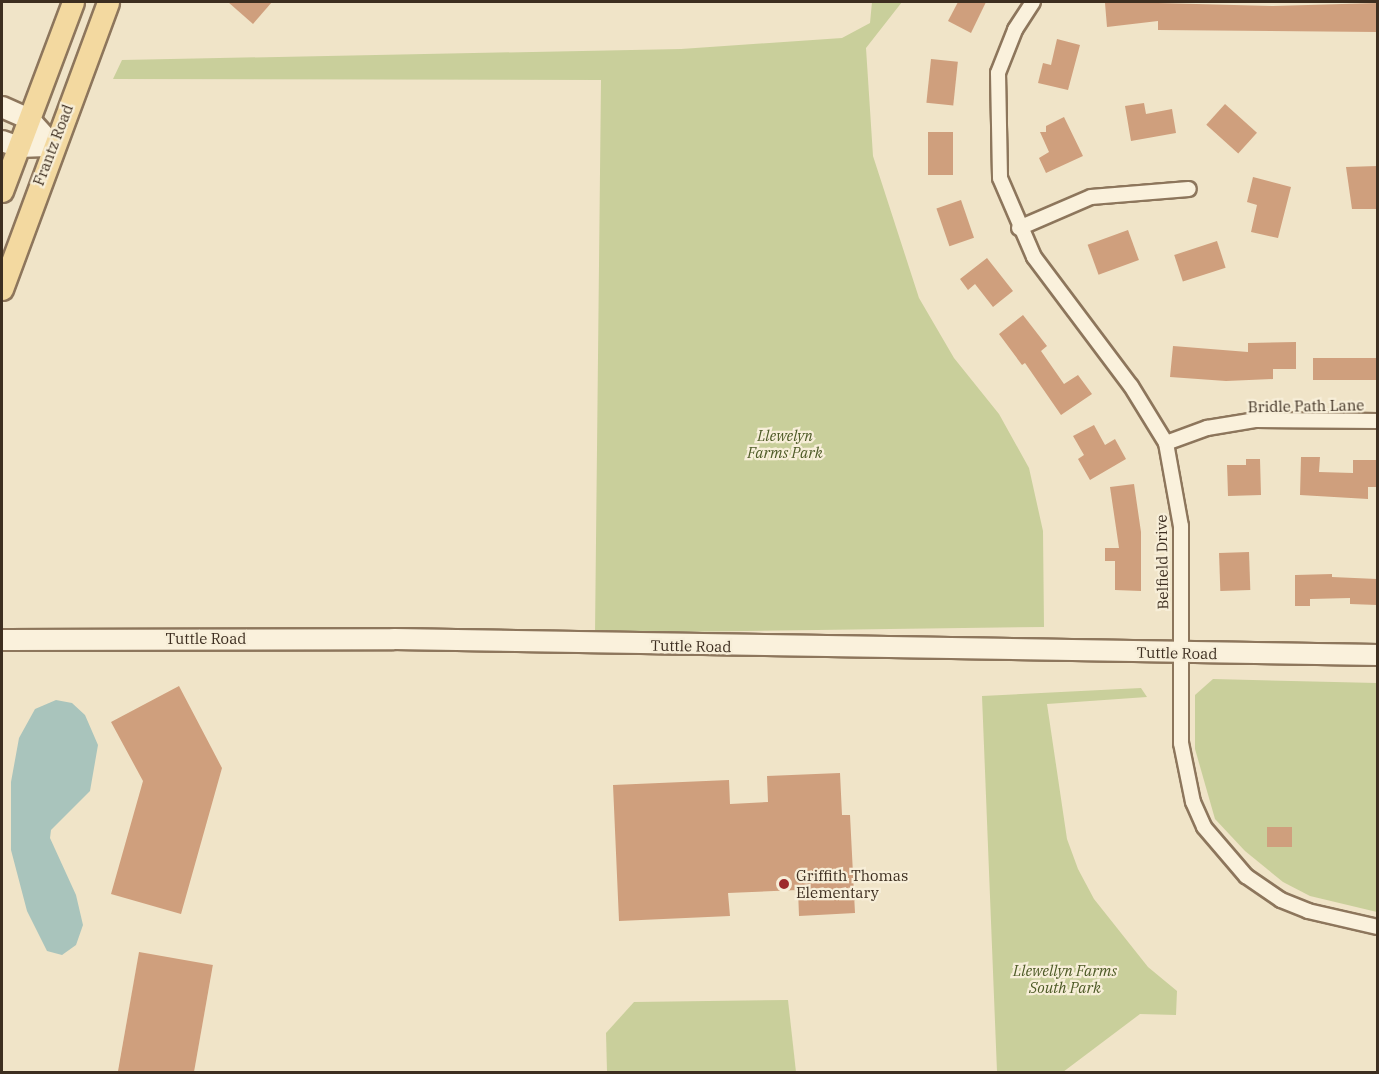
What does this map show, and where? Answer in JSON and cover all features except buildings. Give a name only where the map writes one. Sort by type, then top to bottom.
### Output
[{"type":"main road","name":"Frantz Road","points":[[2,191],[10,144],[29,119],[73,2]]},
{"type":"main road","name":"Frantz Road","points":[[2,290],[53,146],[108,2]]},
{"type":"main road","points":[[2,107],[29,119],[53,146]]},
{"type":"main road","points":[[10,144],[53,146]]},
{"type":"main road","name":"Tuttle Road","points":[[3,639],[394,639],[1377,655]]},
{"type":"street","name":"Belfield Drive","points":[[1033,2],[1015,30],[998,73],[999,167],[1019,228],[1034,257],[1131,386],[1167,443],[1180,526],[1180,652],[1184,772],[1204,827],[1246,876],[1281,900],[1337,920],[1377,927]]},
{"type":"street","points":[[1019,228],[1091,197],[1189,189]]},
{"type":"street","name":"Bridle Path Lane","points":[[1167,443],[1207,428],[1256,420],[1377,421]]},
{"type":"green space","name":"Llewelyn Farms Park","points":[[872,2],[902,2],[866,48],[873,156],[919,298],[954,358],[999,414],[1029,468],[1043,531],[1044,627],[595,633],[601,80],[113,79],[122,60],[681,49],[842,38],[870,23]]},
{"type":"green space","points":[[1213,679],[1377,683],[1377,912],[1310,896],[1283,882],[1245,851],[1215,819],[1195,749],[1195,695]]},
{"type":"green space","name":"Llewellyn Farms South Park","points":[[1141,688],[1147,697],[1047,704],[1067,839],[1078,869],[1094,899],[1148,967],[1177,991],[1176,1015],[1140,1014],[1063,1072],[997,1072],[982,696]]},
{"type":"green space","points":[[788,1000],[796,1072],[607,1072],[606,1033],[634,1002]]},
{"type":"water","points":[[56,700],[72,703],[85,715],[98,745],[90,791],[51,830],[50,838],[76,895],[83,925],[76,945],[62,955],[47,951],[27,911],[11,850],[11,782],[19,738],[35,709]]},
{"type":"place","name":"Griffith Thomas Elementary","points":[[784,884]]}]
